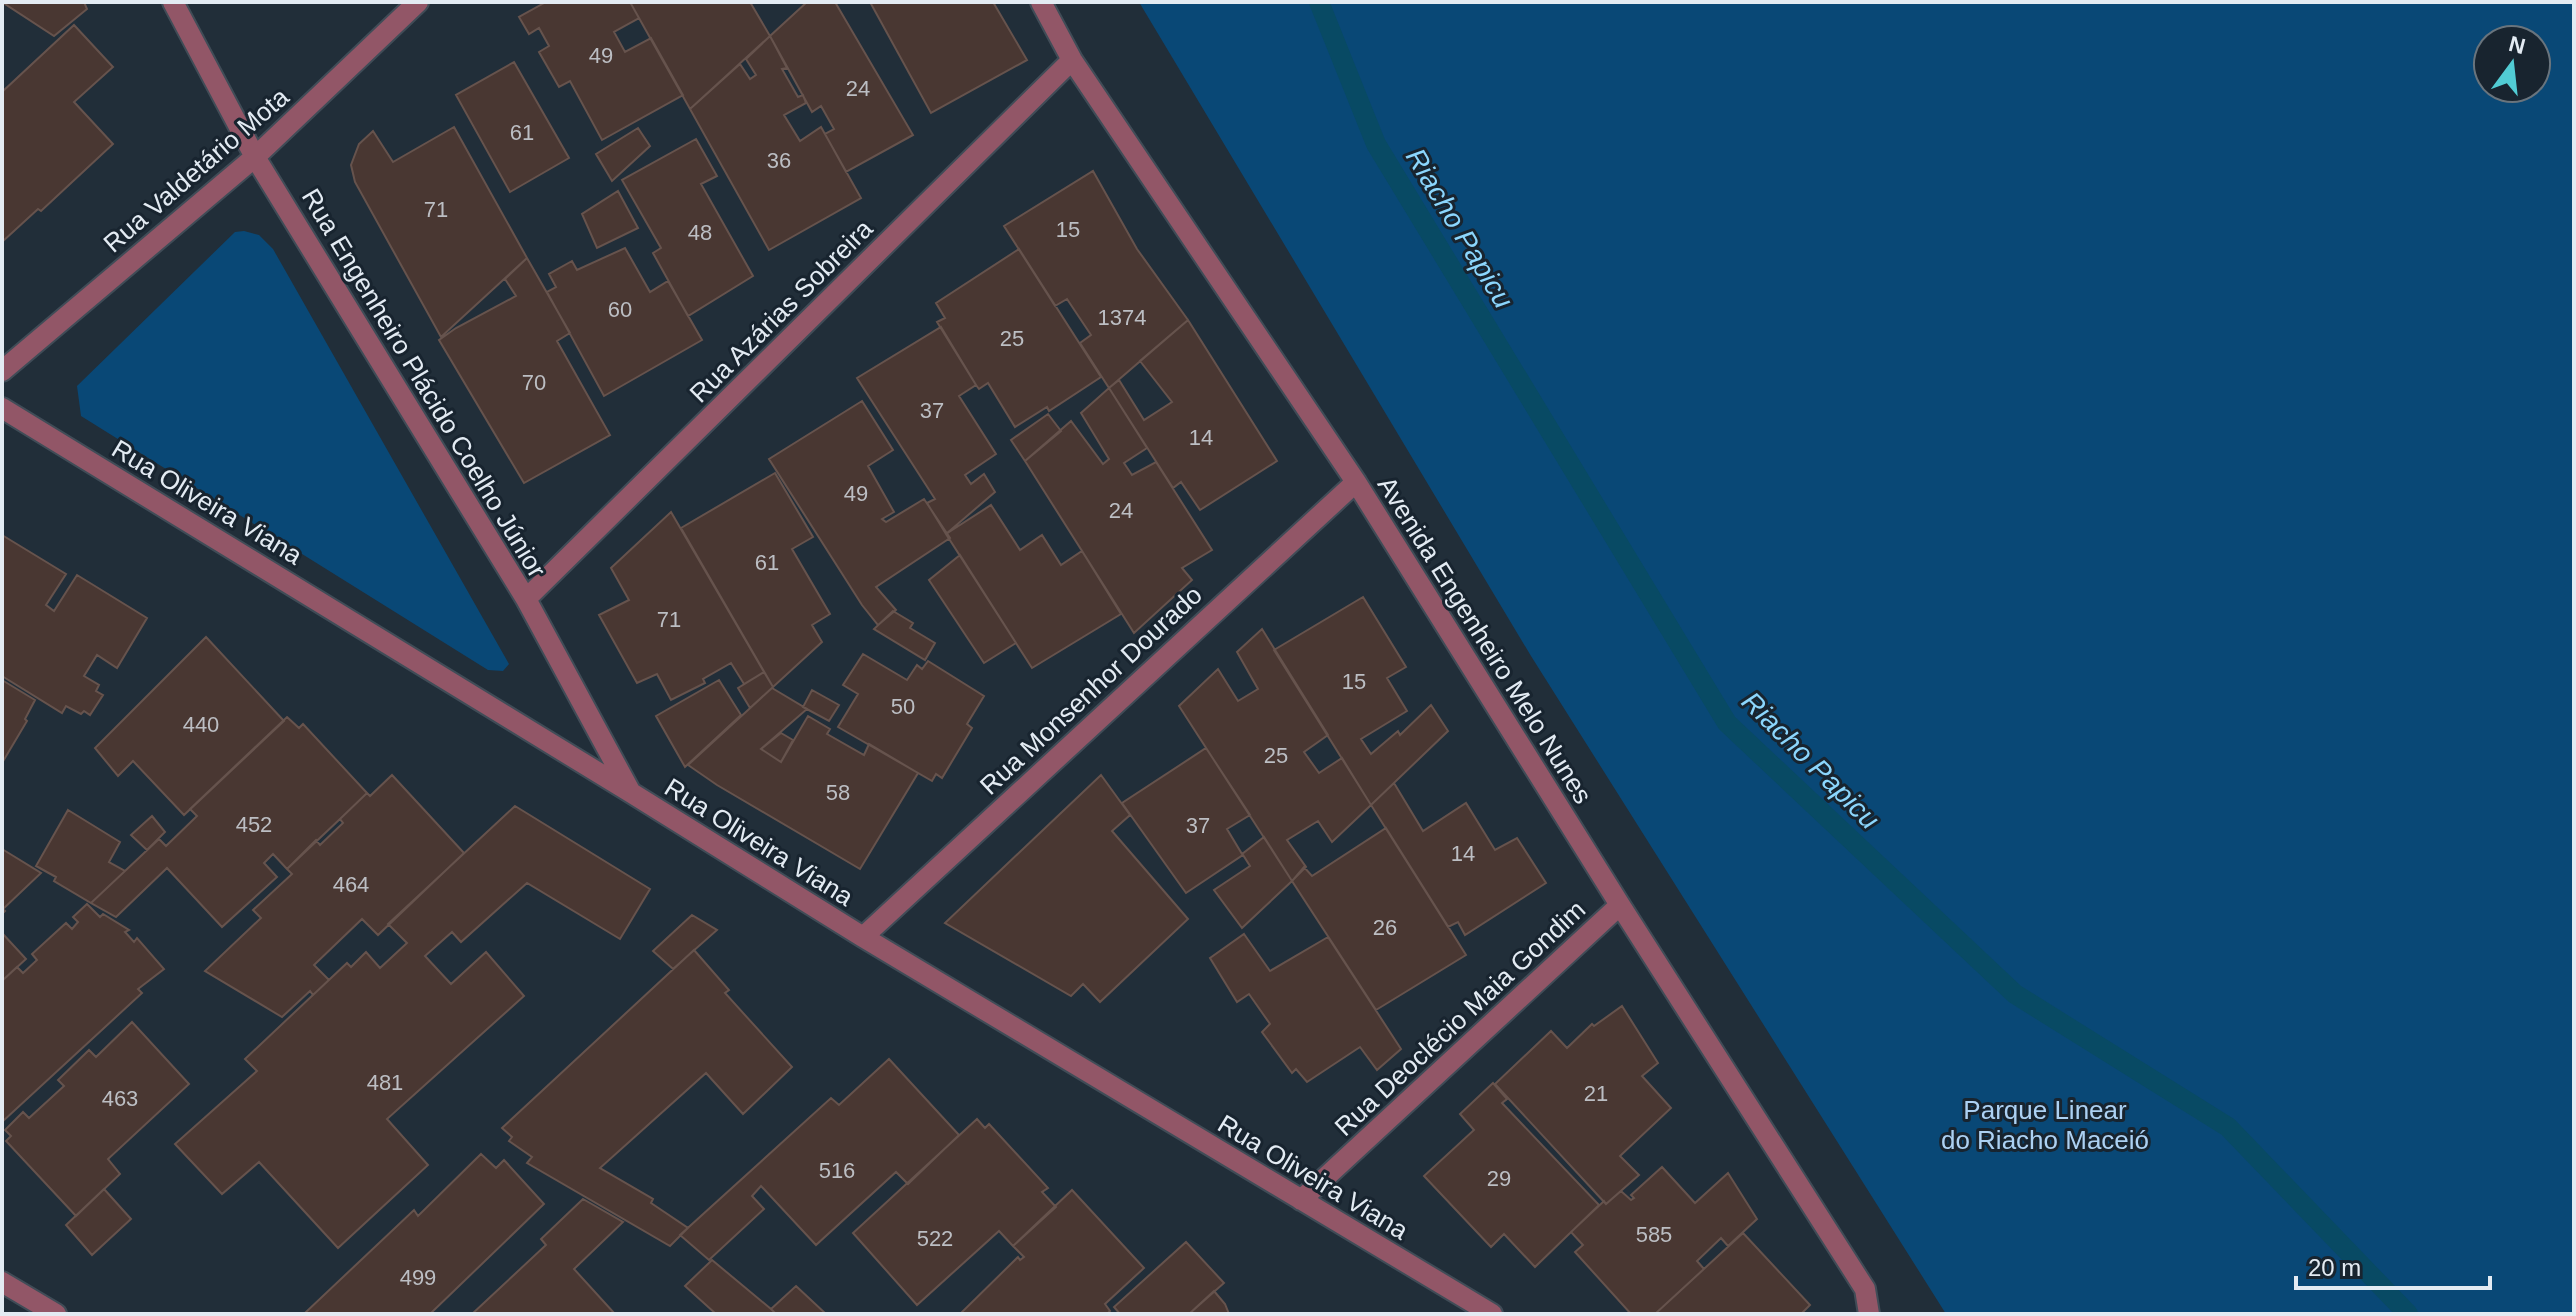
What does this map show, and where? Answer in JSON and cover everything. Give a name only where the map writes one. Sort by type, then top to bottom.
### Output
[{"type":"street","name":"Rua Engenheiro Plácido Coelho Júnior","points":[[173,2],[255,157],[526,599],[630,792]]},
{"type":"street","name":"Rua Valdetário Mota","points":[[2,371],[255,157],[418,2]]},
{"type":"street","name":"Avenida Engenheiro Melo Nunes","points":[[1041,2],[1072,60],[1356,482],[1865,1289],[1869,1314]]},
{"type":"street","name":"Rua Azárias Sobreira","points":[[526,599],[1072,60]]},
{"type":"street","name":"Rua Oliveira Viana","points":[[2,408],[863,937],[1492,1314]]},
{"type":"street","name":"Rua Monsenhor Dourado","points":[[863,937],[1356,482]]},
{"type":"street","name":"Rua Deoclécio Maia Gondim","points":[[1301,1200],[1620,905]]},
{"type":"street","points":[[2,1282],[56,1314]]},
{"type":"green space","name":"Parque Linear do Riacho Maceió","points":[[1139,2],[2574,2],[2574,1314],[1946,1314],[1531,656]]},
{"type":"green space","points":[[235,232],[259,235],[273,249],[509,664],[503,671],[488,670],[81,416],[77,386]]},
{"type":"building","points":[[2,2],[84,2],[87,9],[54,36]]},
{"type":"building","points":[[546,2],[630,2],[639,18],[614,32],[625,52],[651,38],[683,95],[602,140],[570,81],[559,87],[539,52],[549,46],[539,28],[529,34],[519,17]]},
{"type":"building","points":[[630,2],[750,2],[770,36],[690,109]]},
{"type":"building","points":[[807,2],[835,2],[913,135],[846,172],[825,134],[834,129],[821,106],[812,112],[770,36]]},
{"type":"building","points":[[870,2],[993,2],[1027,60],[931,113]]},
{"type":"building","points":[[74,25],[113,67],[74,102],[113,144],[41,211],[38,209],[2,242],[2,92]]},
{"type":"building","points":[[770,36],[787,68],[782,69],[798,97],[803,95],[806,103],[784,115],[800,141],[821,127],[861,198],[769,250],[690,109],[740,64],[750,79],[756,75],[746,59]]},
{"type":"building","points":[[514,62],[569,158],[510,192],[456,95]]},
{"type":"building","points":[[454,127],[527,258],[441,337],[355,182],[351,165],[359,144],[373,131],[393,162]]},
{"type":"building","points":[[638,128],[650,146],[612,181],[596,154]]},
{"type":"building","points":[[696,139],[717,176],[701,184],[753,276],[688,316],[653,253],[661,248],[622,180]]},
{"type":"building","points":[[1093,171],[1137,249],[1188,320],[1109,388],[1080,343],[1091,335],[1067,299],[1055,306],[1004,226]]},
{"type":"building","points":[[618,191],[638,228],[597,248],[582,214]]},
{"type":"building","points":[[625,248],[650,292],[668,281],[702,340],[604,396],[547,292],[556,287],[549,274],[572,261],[577,270]]},
{"type":"building","points":[[1019,249],[1101,377],[1049,411],[1047,407],[1015,427],[988,383],[979,389],[976,385],[937,322],[945,318],[936,303]]},
{"type":"building","points":[[527,258],[570,333],[557,341],[610,435],[524,483],[439,340],[516,296],[505,279]]},
{"type":"building","points":[[1188,320],[1277,461],[1200,510],[1181,482],[1173,488],[1109,388],[1119,380],[1144,420],[1172,402],[1140,361]]},
{"type":"building","points":[[941,327],[976,385],[959,396],[996,454],[965,475],[971,484],[984,474],[995,492],[946,534],[927,503],[935,499],[857,378]]},
{"type":"building","points":[[1109,388],[1147,448],[1124,463],[1132,475],[1156,462],[1212,550],[1182,568],[1192,580],[1134,633],[1025,461],[1071,421],[1103,464],[1109,459],[1081,413]]},
{"type":"building","points":[[862,401],[893,450],[868,466],[894,512],[882,519],[886,522],[924,499],[950,538],[876,587],[896,610],[878,625],[769,459]]},
{"type":"building","points":[[1048,414],[1061,431],[1025,461],[1011,440]]},
{"type":"building","points":[[775,473],[813,537],[792,549],[830,614],[812,625],[822,642],[773,687],[681,528]]},
{"type":"building","points":[[991,505],[1020,550],[1042,535],[1061,565],[1082,551],[1121,614],[1032,668],[946,534]]},
{"type":"building","points":[[671,512],[764,672],[744,684],[731,663],[703,679],[705,683],[671,700],[657,674],[637,683],[599,615],[629,600],[611,568]]},
{"type":"building","points":[[2,535],[66,574],[46,605],[54,611],[77,575],[147,618],[117,668],[97,655],[84,676],[99,685],[96,691],[103,695],[90,715],[66,706],[62,713],[2,676]]},
{"type":"building","points":[[960,555],[1016,643],[984,663],[929,580]]},
{"type":"building","points":[[1363,597],[1406,667],[1387,678],[1407,711],[1361,739],[1371,754],[1398,731],[1400,735],[1431,705],[1448,731],[1371,805],[1274,650]]},
{"type":"building","points":[[893,611],[913,623],[910,628],[935,643],[925,660],[874,629]]},
{"type":"building","points":[[1262,629],[1328,735],[1304,752],[1319,773],[1342,758],[1371,805],[1332,842],[1318,821],[1287,840],[1306,867],[1292,881],[1179,706],[1218,669],[1238,701],[1258,689],[1237,652]]},
{"type":"building","points":[[206,637],[284,721],[184,815],[133,761],[118,776],[95,748]]},
{"type":"building","points":[[863,654],[907,680],[917,665],[922,669],[928,661],[984,696],[967,724],[972,728],[942,778],[936,774],[932,781],[838,727],[858,694],[843,685]]},
{"type":"building","points":[[764,672],[773,687],[750,708],[738,688]]},
{"type":"building","points":[[2,680],[35,700],[25,719],[27,721],[2,763]]},
{"type":"building","points":[[719,680],[741,715],[685,767],[656,716]]},
{"type":"building","points":[[772,688],[807,709],[761,749],[781,762],[808,716],[830,729],[827,734],[864,755],[869,744],[918,773],[860,869],[688,765]]},
{"type":"building","points":[[812,690],[839,705],[829,721],[803,707]]},
{"type":"building","points":[[287,717],[299,728],[303,724],[367,793],[340,819],[287,869],[273,854],[264,863],[277,877],[222,927],[167,868],[116,917],[91,903],[159,839],[166,846],[197,816],[190,809]]},
{"type":"building","points":[[781,733],[793,740],[781,762],[761,749]]},
{"type":"building","points":[[1206,748],[1250,815],[1227,829],[1242,854],[1264,837],[1292,881],[1242,928],[1214,890],[1250,866],[1243,855],[1186,893],[1122,803]]},
{"type":"building","points":[[392,775],[464,853],[378,935],[362,919],[314,965],[329,980],[313,995],[310,991],[282,1017],[205,971],[261,918],[253,910],[292,874],[287,869],[316,840],[320,845],[343,823],[340,819],[367,793],[370,796]]},
{"type":"building","points":[[1101,775],[1130,815],[1112,831],[1188,919],[1100,1002],[1083,984],[1071,996],[945,923]]},
{"type":"building","points":[[1394,783],[1423,831],[1466,803],[1495,850],[1517,838],[1546,883],[1465,935],[1458,922],[1448,927],[1371,805]]},
{"type":"building","points":[[515,806],[650,889],[620,939],[527,883],[461,942],[452,932],[425,956],[451,984],[486,952],[524,996],[387,1119],[428,1165],[338,1248],[259,1162],[222,1194],[175,1144],[257,1071],[245,1059],[347,963],[351,967],[366,952],[380,968],[407,943],[388,924]]},
{"type":"building","points":[[68,810],[120,842],[109,862],[125,871],[91,903],[36,866]]},
{"type":"building","points":[[152,816],[165,832],[147,850],[131,835]]},
{"type":"building","points":[[1386,828],[1466,955],[1376,1010],[1292,881],[1304,867],[1312,876]]},
{"type":"building","points":[[2,849],[41,873],[3,909],[2,914]]},
{"type":"building","points":[[87,904],[100,917],[103,914],[129,930],[125,932],[134,942],[137,938],[164,969],[138,989],[142,993],[2,1122],[2,981],[17,967],[23,973],[37,960],[32,954],[66,923],[72,929],[78,922],[73,917]]},
{"type":"building","points":[[692,915],[717,930],[673,969],[653,951]]},
{"type":"building","points":[[2,933],[26,959],[2,981]]},
{"type":"building","points":[[1244,934],[1270,971],[1328,937],[1401,1049],[1377,1070],[1360,1047],[1307,1082],[1296,1069],[1292,1073],[1262,1032],[1270,1024],[1249,994],[1237,1002],[1210,958]]},
{"type":"building","points":[[694,950],[729,990],[725,993],[792,1067],[743,1114],[706,1073],[600,1168],[653,1199],[651,1203],[688,1228],[670,1246],[527,1163],[532,1157],[509,1141],[512,1137],[502,1128]]},
{"type":"building","points":[[1622,1006],[1658,1063],[1642,1076],[1671,1108],[1620,1156],[1639,1175],[1606,1204],[1495,1084],[1551,1031],[1567,1048],[1592,1024],[1594,1026]]},
{"type":"building","points":[[132,1022],[189,1084],[108,1159],[120,1174],[76,1216],[6,1141],[11,1136],[5,1130],[23,1112],[29,1118],[64,1086],[58,1080],[89,1050],[96,1057]]},
{"type":"building","points":[[889,1059],[959,1135],[908,1184],[896,1172],[816,1245],[761,1186],[752,1196],[764,1209],[709,1260],[680,1235],[831,1098],[839,1105]]},
{"type":"building","points":[[1493,1083],[1507,1099],[1502,1103],[1599,1205],[1535,1267],[1504,1234],[1491,1247],[1424,1176],[1474,1130],[1460,1114]]},
{"type":"building","points":[[977,1119],[985,1128],[989,1124],[1048,1188],[1042,1192],[1056,1207],[1013,1246],[999,1231],[917,1305],[853,1233]]},
{"type":"building","points":[[481,1154],[496,1168],[504,1160],[544,1204],[430,1314],[306,1312],[414,1210],[418,1216]]},
{"type":"building","points":[[1662,1167],[1695,1203],[1728,1173],[1757,1219],[1728,1246],[1721,1238],[1697,1261],[1704,1269],[1655,1314],[1631,1314],[1575,1252],[1583,1245],[1571,1232],[1604,1201],[1606,1204],[1621,1191],[1631,1200],[1634,1198],[1631,1195]]},
{"type":"building","points":[[104,1189],[131,1219],[92,1255],[66,1225]]},
{"type":"building","points":[[1072,1190],[1144,1268],[1105,1304],[1110,1311],[1107,1314],[960,1314],[1018,1257],[1020,1260],[1024,1257],[1013,1246]]},
{"type":"building","points":[[583,1199],[623,1222],[574,1269],[615,1314],[472,1314],[546,1245],[541,1239]]},
{"type":"building","points":[[1743,1233],[1810,1305],[1801,1314],[1655,1314]]},
{"type":"building","points":[[1186,1242],[1224,1283],[1189,1314],[1120,1314],[1114,1307]]},
{"type":"building","points":[[712,1260],[776,1314],[716,1314],[685,1286]]},
{"type":"building","points":[[796,1286],[826,1314],[776,1314],[771,1309]]},
{"type":"building","points":[[1214,1291],[1229,1314],[1189,1314]]},
{"type":"waterway","name":"Riacho Papicu","points":[[1319,2],[1376,144],[1727,723],[2015,994],[2228,1127],[2408,1314]]}]
